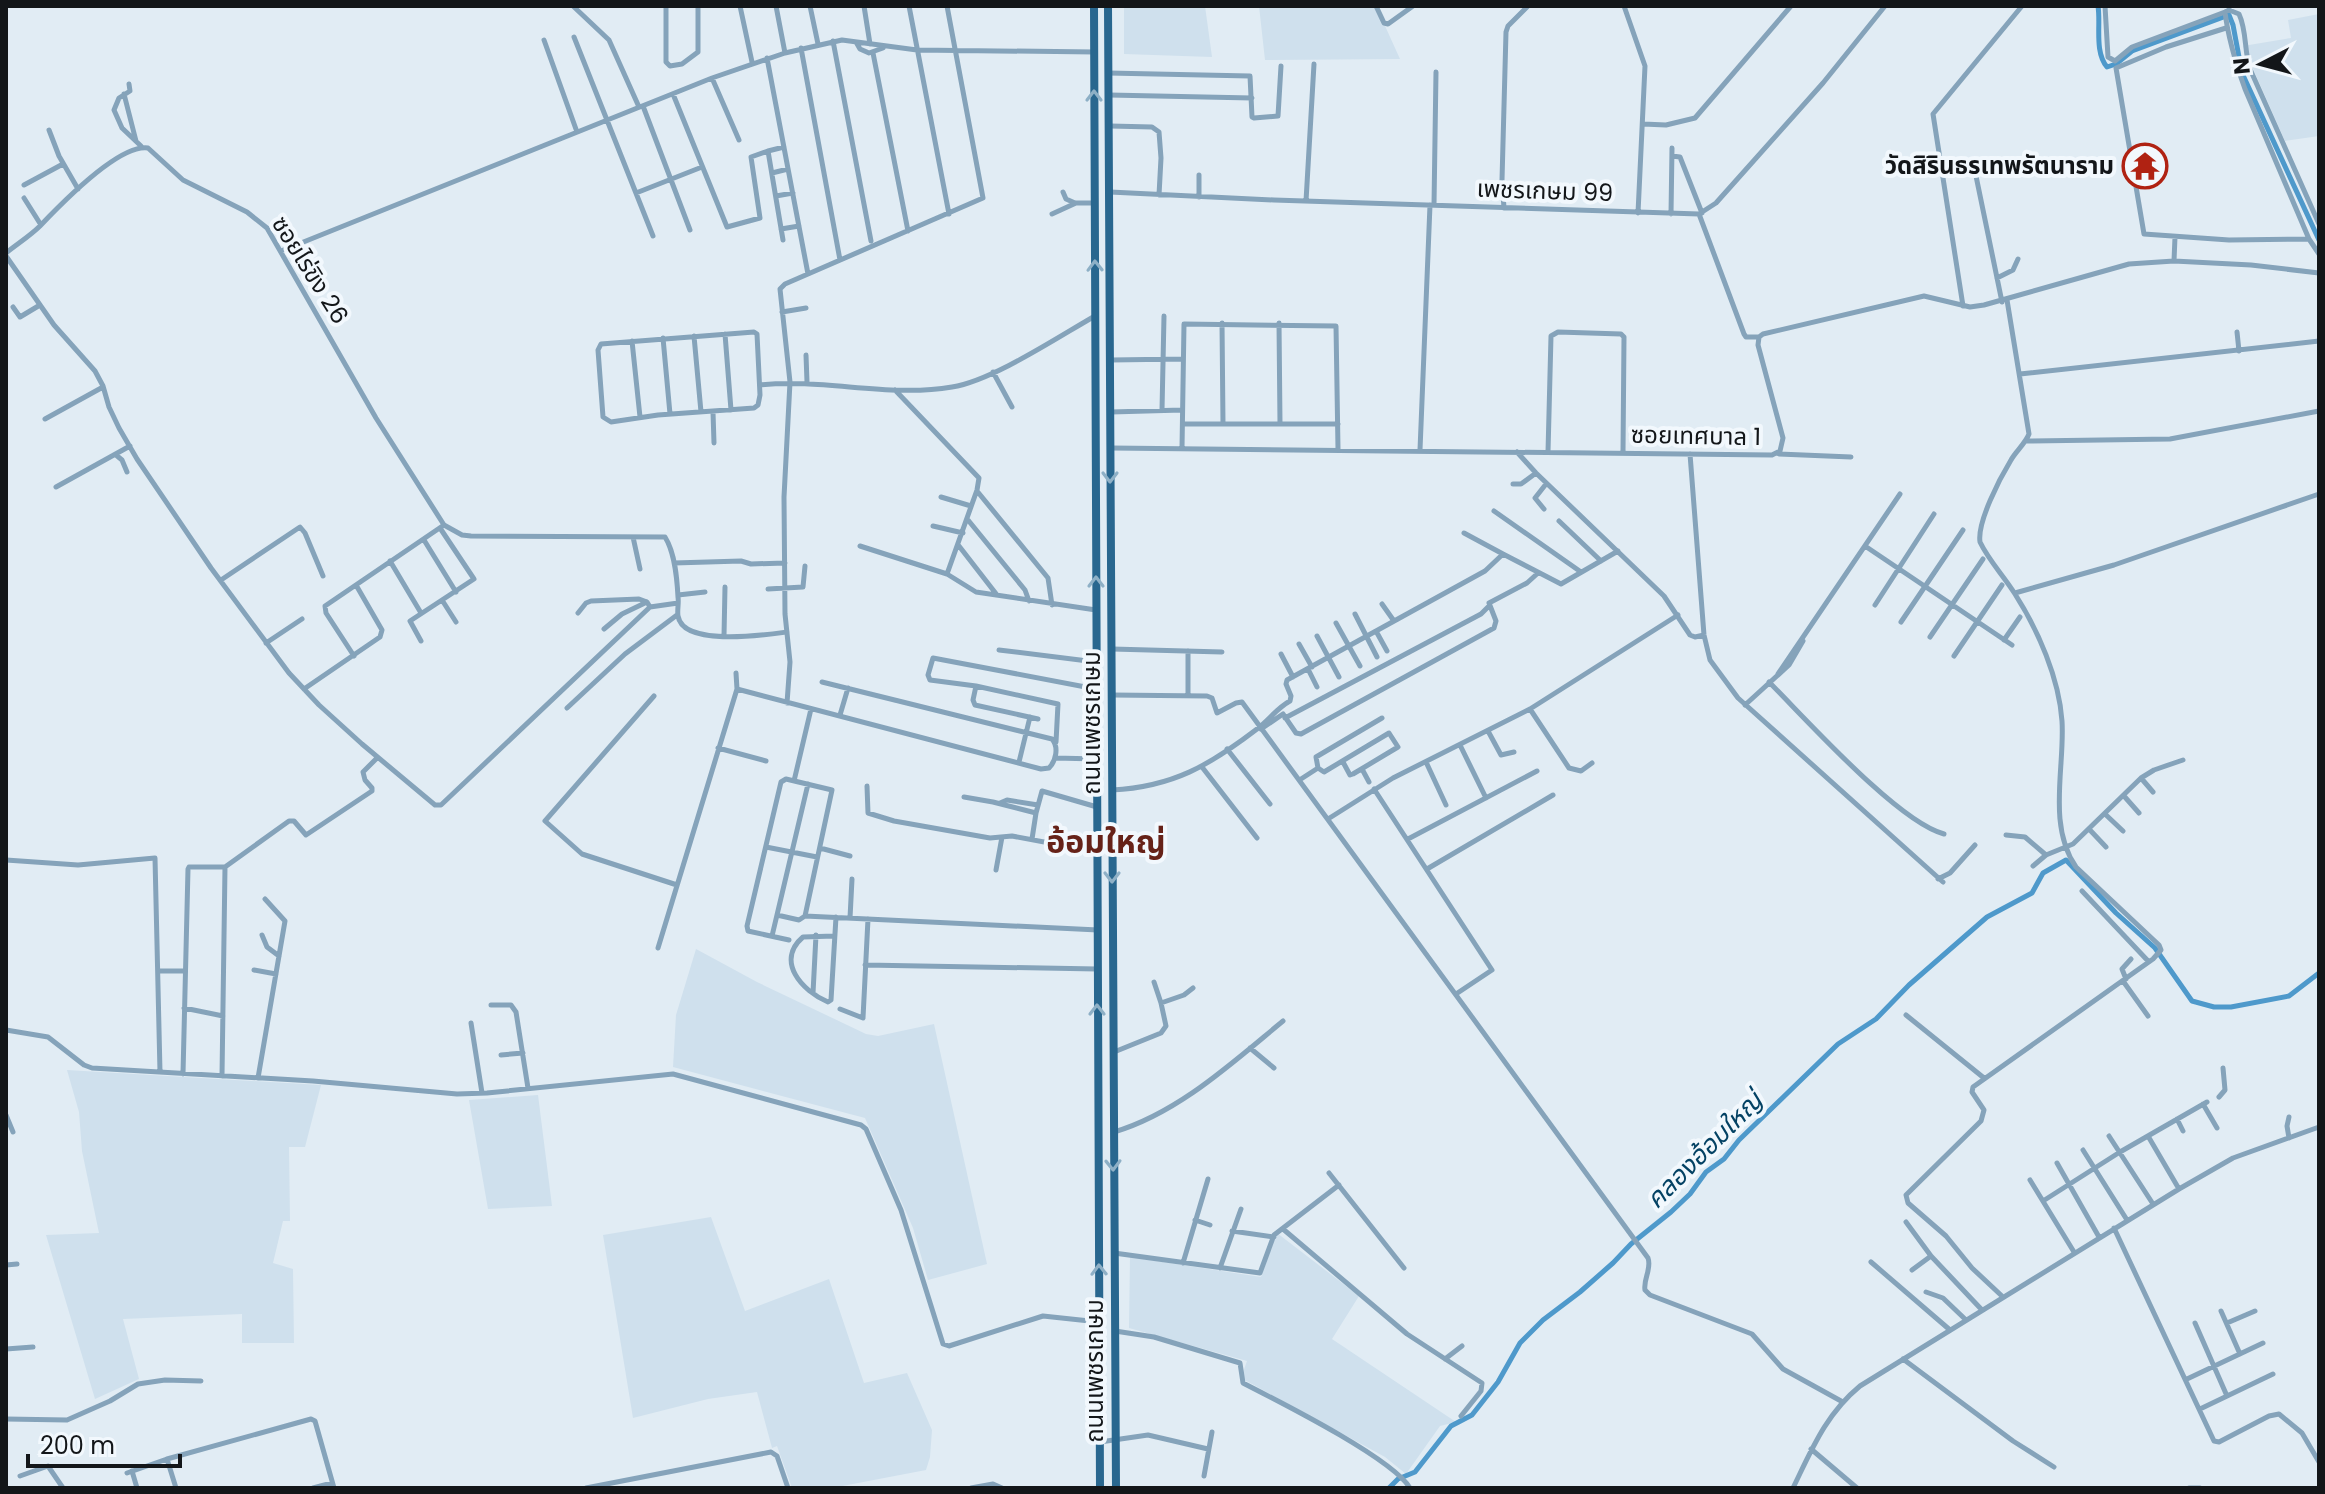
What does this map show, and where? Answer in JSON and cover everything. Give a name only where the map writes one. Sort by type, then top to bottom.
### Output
[{"type":"main road","name":"ถนนเพชรเกษม","points":[[1094,6],[1099,1322],[1103,1488]]},
{"type":"main road","name":"ถนนเพชรเกษม","points":[[1108,6],[1116,1488]]},
{"type":"main road","points":[[1094,174],[1103,180],[1110,174]]},
{"type":"main road","points":[[1094,185],[1110,192]]},
{"type":"main road","points":[[1100,1416],[1103,1427],[1109,1427],[1110,1363],[1115,1336]]},
{"type":"main road","points":[[1103,1488],[1107,1449],[1113,1449],[1116,1455]]},
{"type":"street","points":[[573,6],[609,40],[641,107],[690,230]]},
{"type":"street","points":[[666,6],[666,62],[670,66],[682,64],[698,52],[698,6]]},
{"type":"street","points":[[740,6],[752,62]]},
{"type":"street","points":[[776,6],[785,53]]},
{"type":"street","points":[[810,6],[818,44]]},
{"type":"street","points":[[864,6],[870,44]]},
{"type":"street","points":[[909,6],[949,214]]},
{"type":"street","points":[[787,703],[790,662],[784,497],[790,382],[780,289],[785,284],[981,200],[983,196],[947,6]]},
{"type":"street","points":[[1376,6],[1384,23],[1388,24],[1413,6]]},
{"type":"street","points":[[1504,208],[1506,32],[1528,6]]},
{"type":"street","points":[[1624,6],[1645,60],[1638,213]]},
{"type":"street","points":[[1643,124],[1666,125],[1695,118],[1791,6]]},
{"type":"street","points":[[1701,214],[1716,203],[1823,83],[1885,6]]},
{"type":"street","points":[[1963,306],[1933,114],[2022,6]]},
{"type":"street","points":[[2105,6],[2108,57],[2115,61],[2132,47],[2229,11]]},
{"type":"street","points":[[2229,11],[2226,25],[2237,68],[2319,254]]},
{"type":"street","points":[[2229,11],[2244,25],[2244,45],[2250,69],[2319,224]]},
{"type":"street","points":[[2226,25],[2116,68],[2143,231],[2147,235],[2175,237],[2314,242]]},
{"type":"street","points":[[574,37],[653,236]]},
{"type":"street","points":[[544,40],[577,132]]},
{"type":"street","points":[[833,41],[871,241]]},
{"type":"street","points":[[281,251],[752,62],[801,48],[833,41],[917,50],[1095,52]]},
{"type":"street","points":[[855,42],[864,52],[873,53],[884,47]]},
{"type":"street","points":[[801,48],[840,260]]},
{"type":"street","points":[[873,53],[908,231]]},
{"type":"street","points":[[767,58],[808,274]]},
{"type":"street","points":[[1306,201],[1314,64]]},
{"type":"street","points":[[1108,73],[1250,76],[1253,118],[1278,116],[1281,66]]},
{"type":"street","points":[[1420,450],[1436,72]]},
{"type":"street","points":[[712,78],[739,140]]},
{"type":"street","points":[[129,84],[130,91],[124,94],[136,142]]},
{"type":"street","name":"ซอยไร่ขิง 26","points":[[124,94],[114,104],[114,110],[122,128],[136,142],[152,150],[183,180],[259,220],[267,228],[376,418],[473,578],[456,592]]},
{"type":"street","points":[[673,94],[723,224],[732,227],[760,218],[751,157],[784,147]]},
{"type":"street","points":[[1109,95],[1252,98]]},
{"type":"street","points":[[1110,126],[1152,127],[1159,132],[1159,195]]},
{"type":"street","points":[[49,130],[63,164],[78,189]]},
{"type":"street","points":[[142,147],[122,155],[64,200],[41,225],[6,254],[36,307],[95,371],[100,389],[129,448],[266,643],[304,689],[375,761],[435,805],[441,805],[648,604]]},
{"type":"street","points":[[1671,214],[1672,148]]},
{"type":"street","points":[[768,151],[783,240]]},
{"type":"street","points":[[1672,156],[1680,157],[1746,337],[1759,337],[1924,296],[1976,307],[2118,265],[2174,261],[2266,266],[2319,273]]},
{"type":"street","points":[[24,185],[63,164]]},
{"type":"street","points":[[636,193],[702,167]]},
{"type":"street","points":[[1981,167],[1976,176],[2029,422],[2027,441],[2010,462],[1979,533],[1981,546],[2015,593],[2036,634],[2058,695],[2062,723],[2059,804],[2066,848],[2076,867],[2159,945],[2159,954],[2151,961],[1984,1078],[1972,1090],[1984,1110],[1981,1121],[1906,1195],[1906,1199],[1946,1236],[1972,1268],[2003,1297]]},
{"type":"street","points":[[772,173],[788,169]]},
{"type":"street","points":[[1199,175],[1199,197]]},
{"type":"street","points":[[1063,192],[1066,199],[1076,203],[1095,203]]},
{"type":"street","name":"เพชรเกษม 99","points":[[1110,192],[1701,214]]},
{"type":"street","points":[[776,196],[793,193]]},
{"type":"street","points":[[24,198],[41,225]]},
{"type":"street","points":[[1052,214],[1076,203]]},
{"type":"street","points":[[781,229],[799,226]]},
{"type":"street","points":[[2174,261],[2175,237]]},
{"type":"street","points":[[1997,278],[2013,270],[2018,259]]},
{"type":"street","points":[[13,307],[20,317],[36,307]]},
{"type":"street","points":[[782,312],[806,308]]},
{"type":"street","points":[[760,385],[807,382],[894,389],[954,387],[993,372],[1095,316]]},
{"type":"street","points":[[1162,410],[1164,316]]},
{"type":"street","points":[[1222,323],[1223,424]]},
{"type":"street","points":[[1279,323],[1280,424]]},
{"type":"street","points":[[1182,448],[1184,324],[1279,323],[1336,326],[1338,449]]},
{"type":"street","points":[[1548,452],[1551,336],[1558,332],[1623,335],[1623,452]]},
{"type":"street","points":[[2237,332],[2239,351]]},
{"type":"street","points":[[725,334],[731,410]]},
{"type":"street","points":[[757,334],[758,405],[611,422],[603,417],[599,346],[694,336],[757,334]]},
{"type":"street","points":[[694,336],[701,412]]},
{"type":"street","name":"ซอยเทศบาล 1","points":[[1110,448],[1778,454],[1783,438],[1758,345],[1759,337]]},
{"type":"street","points":[[663,338],[670,414]]},
{"type":"street","points":[[632,341],[640,417]]},
{"type":"street","points":[[2020,374],[2319,341]]},
{"type":"street","points":[[806,355],[807,382]]},
{"type":"street","points":[[1110,360],[1182,359]]},
{"type":"street","points":[[993,372],[1012,407]]},
{"type":"street","points":[[45,419],[100,389]]},
{"type":"street","points":[[894,389],[977,475],[979,481],[947,574]]},
{"type":"street","points":[[1110,412],[1182,410]]},
{"type":"street","points":[[713,411],[714,443]]},
{"type":"street","points":[[2027,441],[2170,439],[2319,411]]},
{"type":"street","points":[[1182,424],[1338,424]]},
{"type":"street","points":[[56,487],[129,448]]},
{"type":"street","points":[[1517,451],[1546,484],[1664,596],[1690,635],[1704,635]]},
{"type":"street","points":[[118,454],[127,472]]},
{"type":"street","points":[[1690,454],[1704,635],[1710,660],[1728,687],[1940,881],[1975,845]]},
{"type":"street","points":[[1778,454],[1851,457]]},
{"type":"street","points":[[1513,484],[1521,484],[1536,473]]},
{"type":"street","points":[[1544,509],[1535,498],[1546,484]]},
{"type":"street","points":[[977,490],[1048,578],[1052,605]]},
{"type":"street","points":[[1745,705],[1778,674],[1900,494]]},
{"type":"street","points":[[2015,593],[2122,563],[2319,494]]},
{"type":"street","points":[[941,497],[971,506]]},
{"type":"street","points":[[1494,511],[1581,572]]},
{"type":"street","points":[[1875,605],[1934,514]]},
{"type":"street","points":[[967,520],[1025,590],[1029,601]]},
{"type":"street","points":[[1559,521],[1601,561]]},
{"type":"street","points":[[354,656],[325,606],[443,526],[471,536],[665,537],[674,563],[677,615],[687,631],[724,636],[787,632]]},
{"type":"street","points":[[933,526],[963,533]]},
{"type":"street","points":[[221,580],[300,527],[323,576]]},
{"type":"street","points":[[1901,622],[1963,530]]},
{"type":"street","points":[[1464,533],[1561,584],[1618,551]]},
{"type":"street","points":[[633,537],[640,569]]},
{"type":"street","points":[[421,641],[410,621],[456,592],[424,540]]},
{"type":"street","points":[[959,545],[999,596]]},
{"type":"street","points":[[860,546],[947,574],[976,592],[1096,610]]},
{"type":"street","points":[[1865,546],[2012,645]]},
{"type":"street","points":[[1260,728],[1290,701],[1286,683],[1293,677],[1485,571],[1503,554]]},
{"type":"street","points":[[1930,637],[1983,559]]},
{"type":"street","points":[[390,561],[421,613]]},
{"type":"street","points":[[674,563],[785,563]]},
{"type":"street","points":[[768,589],[803,587],[805,566]]},
{"type":"street","points":[[1285,718],[1484,613],[1491,602],[1527,583],[1538,573]]},
{"type":"street","points":[[304,689],[380,637],[382,630],[356,585]]},
{"type":"street","points":[[1954,656],[2002,585]]},
{"type":"street","points":[[724,636],[725,587]]},
{"type":"street","points":[[678,595],[705,592]]},
{"type":"street","points":[[578,613],[591,601],[635,599],[648,604]]},
{"type":"street","points":[[442,600],[456,622]]},
{"type":"street","points":[[604,629],[622,614],[648,604],[678,603]]},
{"type":"street","points":[[1382,604],[1394,621]]},
{"type":"street","points":[[1112,790],[1155,785],[1182,777],[1283,714],[1296,733],[1301,734],[1494,628],[1496,621],[1489,606]]},
{"type":"street","points":[[1355,614],[1377,657]]},
{"type":"street","points":[[567,708],[625,654],[677,615]]},
{"type":"street","points":[[1328,819],[1374,789],[1530,709],[1678,615]]},
{"type":"street","points":[[2004,640],[2020,617]]},
{"type":"street","points":[[266,643],[302,619]]},
{"type":"street","points":[[1336,623],[1360,666]]},
{"type":"street","points":[[1376,631],[1387,651]]},
{"type":"street","points":[[1317,636],[1339,677]]},
{"type":"street","points":[[1299,644],[1317,687]]},
{"type":"street","points":[[1112,649],[1222,652]]},
{"type":"street","points":[[999,650],[1096,662]]},
{"type":"street","points":[[1188,651],[1188,695]]},
{"type":"street","points":[[1281,654],[1293,677]]},
{"type":"street","points":[[737,689],[1046,769],[1055,758],[1058,704],[976,686],[930,680],[928,675],[933,658],[1096,689]]},
{"type":"street","points":[[658,948],[737,689],[736,673]]},
{"type":"street","points":[[822,682],[1052,739],[1055,743]]},
{"type":"street","points":[[1769,682],[1864,777],[1929,829],[1944,834]]},
{"type":"street","points":[[976,686],[975,705],[1038,719]]},
{"type":"street","points":[[840,715],[848,688]]},
{"type":"street","points":[[1112,695],[1209,697],[1217,713],[1242,702],[1650,1261],[1644,1283],[1647,1293],[1752,1334],[1783,1369],[1841,1401]]},
{"type":"street","points":[[654,696],[545,821],[582,854],[677,885]]},
{"type":"street","points":[[794,781],[811,709]]},
{"type":"street","points":[[1530,709],[1569,768],[1581,771],[1592,763]]},
{"type":"street","points":[[1019,762],[1030,717]]},
{"type":"street","points":[[1343,762],[1350,775],[1397,749],[1391,733],[1324,772],[1318,768],[1316,757],[1382,718]]},
{"type":"street","points":[[1488,731],[1501,755],[1514,752]]},
{"type":"street","points":[[1460,745],[1486,798]]},
{"type":"street","points":[[718,748],[766,761]]},
{"type":"street","points":[[1227,749],[1270,804]]},
{"type":"street","points":[[1055,758],[1097,759]]},
{"type":"street","points":[[2033,866],[2046,855],[2066,848],[2141,778],[2183,760]]},
{"type":"street","points":[[183,1074],[188,868],[225,867],[289,821],[294,821],[306,835],[372,791],[363,774],[375,761]]},
{"type":"street","points":[[1426,762],[1446,805]]},
{"type":"street","points":[[1202,767],[1257,838]]},
{"type":"street","points":[[1301,779],[1318,768]]},
{"type":"street","points":[[1362,769],[1369,782]]},
{"type":"street","points":[[1408,839],[1537,771]]},
{"type":"street","points":[[2141,778],[2153,792]]},
{"type":"street","points":[[789,940],[748,931],[747,926],[784,779],[832,791],[805,916]]},
{"type":"street","points":[[772,936],[808,784]]},
{"type":"street","points":[[867,786],[865,809],[871,815],[990,838],[1032,839],[1071,847],[1097,841]]},
{"type":"street","points":[[1374,789],[1492,970],[1456,994]]},
{"type":"street","points":[[1032,839],[1042,791],[1097,807]]},
{"type":"street","points":[[1427,869],[1553,795]]},
{"type":"street","points":[[2124,796],[2139,813]]},
{"type":"street","points":[[964,797],[1036,813]]},
{"type":"street","points":[[1000,803],[1007,800],[1038,805]]},
{"type":"street","points":[[2105,814],[2123,831]]},
{"type":"street","points":[[2089,829],[2106,847]]},
{"type":"street","points":[[2006,835],[2025,837],[2046,855]]},
{"type":"street","points":[[996,870],[1002,837]]},
{"type":"street","points":[[766,847],[817,857]]},
{"type":"street","points":[[820,848],[850,856]]},
{"type":"street","points":[[6,860],[78,865],[155,858],[160,1072]]},
{"type":"street","points":[[222,1076],[225,867]]},
{"type":"street","points":[[850,918],[852,879]]},
{"type":"street","points":[[2082,891],[2151,961]]},
{"type":"street","points":[[258,1078],[284,918],[265,899]]},
{"type":"street","points":[[777,915],[799,920],[805,916],[836,917],[1098,930]]},
{"type":"street","points":[[834,936],[816,935],[799,939],[790,964],[794,976],[813,994],[828,1002],[831,1000],[836,917]]},
{"type":"street","points":[[840,1009],[863,1018],[868,919]]},
{"type":"street","points":[[262,935],[267,947],[279,956]]},
{"type":"street","points":[[813,994],[816,935]]},
{"type":"street","points":[[2131,959],[2122,969],[2124,980],[2148,1016]]},
{"type":"street","points":[[865,965],[1097,969]]},
{"type":"street","points":[[254,970],[276,974]]},
{"type":"street","points":[[158,971],[185,971]]},
{"type":"street","points":[[1113,1052],[1164,1030],[1166,1026],[1154,982]]},
{"type":"street","points":[[1161,1003],[1190,990]]},
{"type":"street","points":[[491,1005],[511,1005],[514,1008],[528,1088]]},
{"type":"street","points":[[184,1008],[223,1016]]},
{"type":"street","points":[[1906,1015],[1984,1078]]},
{"type":"street","points":[[1113,1132],[1162,1111],[1206,1083],[1283,1021]]},
{"type":"street","points":[[471,1023],[482,1093]]},
{"type":"street","points":[[6,1030],[48,1037],[92,1068],[445,1094],[683,1074],[861,1125],[870,1136],[901,1210],[943,1344],[949,1346],[1043,1316],[1099,1322]]},
{"type":"street","points":[[1250,1048],[1274,1068]]},
{"type":"street","points":[[501,1055],[523,1053]]},
{"type":"street","points":[[2219,1097],[2225,1090],[2223,1068]]},
{"type":"street","points":[[2043,1201],[2205,1103],[2217,1128]]},
{"type":"street","points":[[6,1115],[13,1132]]},
{"type":"street","points":[[2289,1117],[2289,1138]]},
{"type":"street","points":[[2177,1119],[2183,1131]]},
{"type":"street","points":[[1793,1488],[1811,1449],[1841,1401],[2074,1252],[2233,1158],[2319,1127]]},
{"type":"street","points":[[2109,1136],[2153,1204]]},
{"type":"street","points":[[2148,1136],[2179,1189]]},
{"type":"street","points":[[2083,1150],[2127,1220]]},
{"type":"street","points":[[2057,1163],[2099,1237]]},
{"type":"street","points":[[1329,1173],[1404,1268]]},
{"type":"street","points":[[1183,1263],[1208,1179]]},
{"type":"street","points":[[2030,1180],[2074,1252]]},
{"type":"street","points":[[1114,1253],[1260,1273],[1274,1237],[1339,1185]]},
{"type":"street","points":[[1220,1268],[1241,1209]]},
{"type":"street","points":[[1195,1220],[1210,1225]]},
{"type":"street","points":[[1906,1222],[1931,1256],[1982,1310]]},
{"type":"street","points":[[2114,1228],[2214,1441],[2219,1442],[2269,1416],[2279,1414],[2302,1433],[2319,1462]]},
{"type":"street","points":[[1283,1229],[1389,1319],[1482,1383],[1481,1391],[1461,1416]]},
{"type":"street","points":[[1232,1231],[1274,1237]]},
{"type":"street","points":[[1912,1270],[1931,1256]]},
{"type":"street","points":[[1871,1262],[1950,1330]]},
{"type":"street","points":[[6,1265],[17,1264]]},
{"type":"street","points":[[1926,1292],[1943,1298],[1966,1320]]},
{"type":"street","points":[[2221,1311],[2240,1354]]},
{"type":"street","points":[[2227,1323],[2255,1311]]},
{"type":"street","points":[[2195,1323],[2227,1396]]},
{"type":"street","points":[[1115,1336],[1132,1331],[1240,1363],[1243,1383],[1307,1417],[1398,1473],[1409,1486]]},
{"type":"street","points":[[2187,1379],[2263,1343]]},
{"type":"street","points":[[1445,1359],[1462,1346]]},
{"type":"street","points":[[6,1349],[33,1347]]},
{"type":"street","points":[[1903,1359],[2013,1441],[2054,1467]]},
{"type":"street","points":[[2200,1409],[2273,1374]]},
{"type":"street","points":[[6,1419],[67,1420],[110,1401],[138,1384],[165,1380],[201,1381]]},
{"type":"street","points":[[137,1488],[130,1472],[311,1419],[315,1421],[333,1485],[313,1488]]},
{"type":"street","points":[[1204,1476],[1212,1432]]},
{"type":"street","points":[[1100,1442],[1148,1435],[1208,1449]]},
{"type":"street","points":[[1811,1449],[1857,1488]]},
{"type":"street","points":[[586,1488],[771,1452],[777,1456],[788,1488]]},
{"type":"street","points":[[167,1459],[176,1488]]},
{"type":"street","points":[[20,1476],[48,1466],[63,1488]]},
{"type":"street","points":[[971,1488],[993,1484],[1002,1488]]},
{"type":"street","points":[[2189,1488],[2200,1488]]},
{"type":"shaded area","points":[[1124,6],[1205,6],[1212,57],[1124,54]]},
{"type":"shaded area","points":[[1259,6],[1376,6],[1400,59],[1265,60]]},
{"type":"shaded area","points":[[2319,14],[2319,136],[2285,141],[2243,46],[2291,38],[2288,20]]},
{"type":"shaded area","points":[[696,949],[866,1034],[878,1036],[934,1024],[987,1264],[928,1280],[913,1228],[865,1118],[673,1067],[676,1015]]},
{"type":"shaded area","points":[[67,1070],[321,1085],[305,1147],[289,1147],[290,1221],[283,1221],[273,1263],[293,1269],[294,1343],[242,1343],[242,1314],[123,1319],[139,1379],[95,1399],[46,1235],[99,1233],[82,1151],[79,1112]]},
{"type":"shaded area","points":[[538,1095],[552,1206],[488,1209],[469,1100]]},
{"type":"shaded area","points":[[711,1217],[745,1311],[829,1279],[864,1383],[907,1373],[932,1430],[926,1470],[832,1488],[792,1488],[777,1446],[772,1448],[757,1392],[708,1399],[633,1418],[603,1235]]},
{"type":"shaded area","points":[[1277,1233],[1359,1296],[1332,1339],[1456,1422],[1440,1426],[1406,1474],[1385,1457],[1241,1378],[1247,1361],[1129,1328],[1130,1257],[1261,1277]]},
{"type":"waterway","points":[[2098,6],[2099,46],[2107,67],[2132,51],[2229,15],[2242,73],[2319,240]]},
{"type":"waterway","name":"คลองอ้อมใหญ่","points":[[1389,1488],[1398,1479],[1415,1472],[1451,1426],[1472,1415],[1498,1382],[1520,1343],[1543,1320],[1580,1292],[1671,1212],[1690,1194],[1706,1172],[1724,1159],[1739,1140],[1838,1044],[1876,1019],[1909,985],[1987,917],[2032,893],[2043,873],[2066,860],[2116,913],[2155,948],[2192,1001],[2214,1007],[2231,1007],[2289,996],[2319,973]]},
{"type":"place","name":"วัดสิรินธรเทพรัตนาราม","points":[[2145,166]]},
{"type":"district","name":"อ้อมใหญ่","points":[[1106,842]]}]
